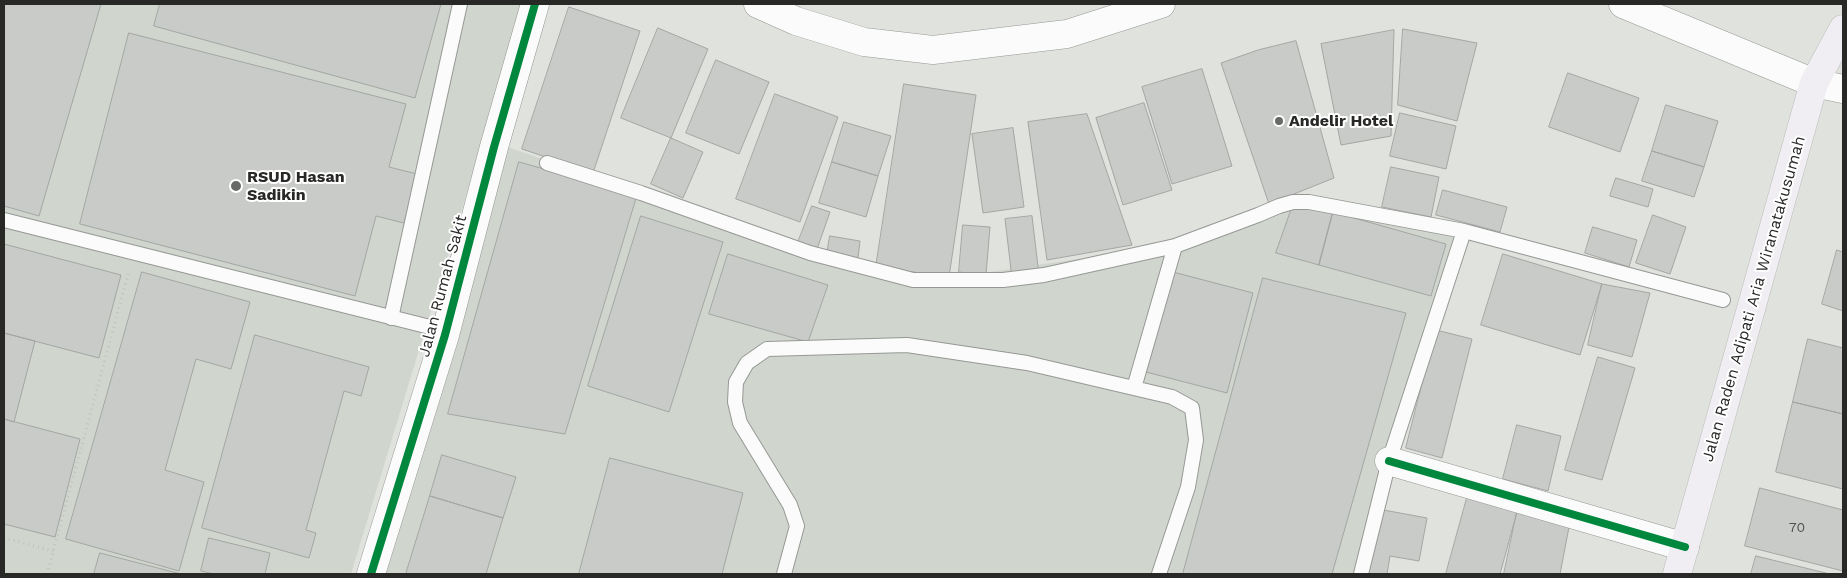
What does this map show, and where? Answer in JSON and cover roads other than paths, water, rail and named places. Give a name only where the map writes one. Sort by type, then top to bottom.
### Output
[{"type":"main road","name":"Jalan Raden Adipati Aria Wiranatakusumah","points":[[1677,574],[1814,83],[1843,29]]},
{"type":"street","name":"Jalan Rumah Sakit","points":[[372,574],[445,335],[494,147],[535,4]]},
{"type":"street","points":[[758,4],[796,21],[864,42],[933,50],[1067,34],[1161,4]]},
{"type":"street","points":[[1623,4],[1814,83],[1843,90]]},
{"type":"street","points":[[1389,461],[1685,547]]},
{"type":"lane","points":[[391,318],[460,4]]},
{"type":"lane","points":[[547,163],[642,193],[810,253],[913,280],[1003,280],[1044,276],[1175,246],[1279,206],[1293,202],[1309,202],[1464,231],[1723,300]]},
{"type":"lane","points":[[4,220],[133,254],[426,326],[445,335]]},
{"type":"lane","points":[[1361,574],[1389,461],[1464,231]]},
{"type":"lane","points":[[1134,388],[1175,246]]},
{"type":"lane","points":[[784,574],[797,526],[790,504],[740,423],[735,402],[736,382],[747,363],[767,349],[907,345],[1027,363],[1172,397],[1192,408],[1196,440],[1188,487],[1159,574]]},
{"type":"place","name":"Andelir Hotel","points":[[1279,121]]},
{"type":"place","name":"RSUD Hasan Sadikin","points":[[236,186]]}]
